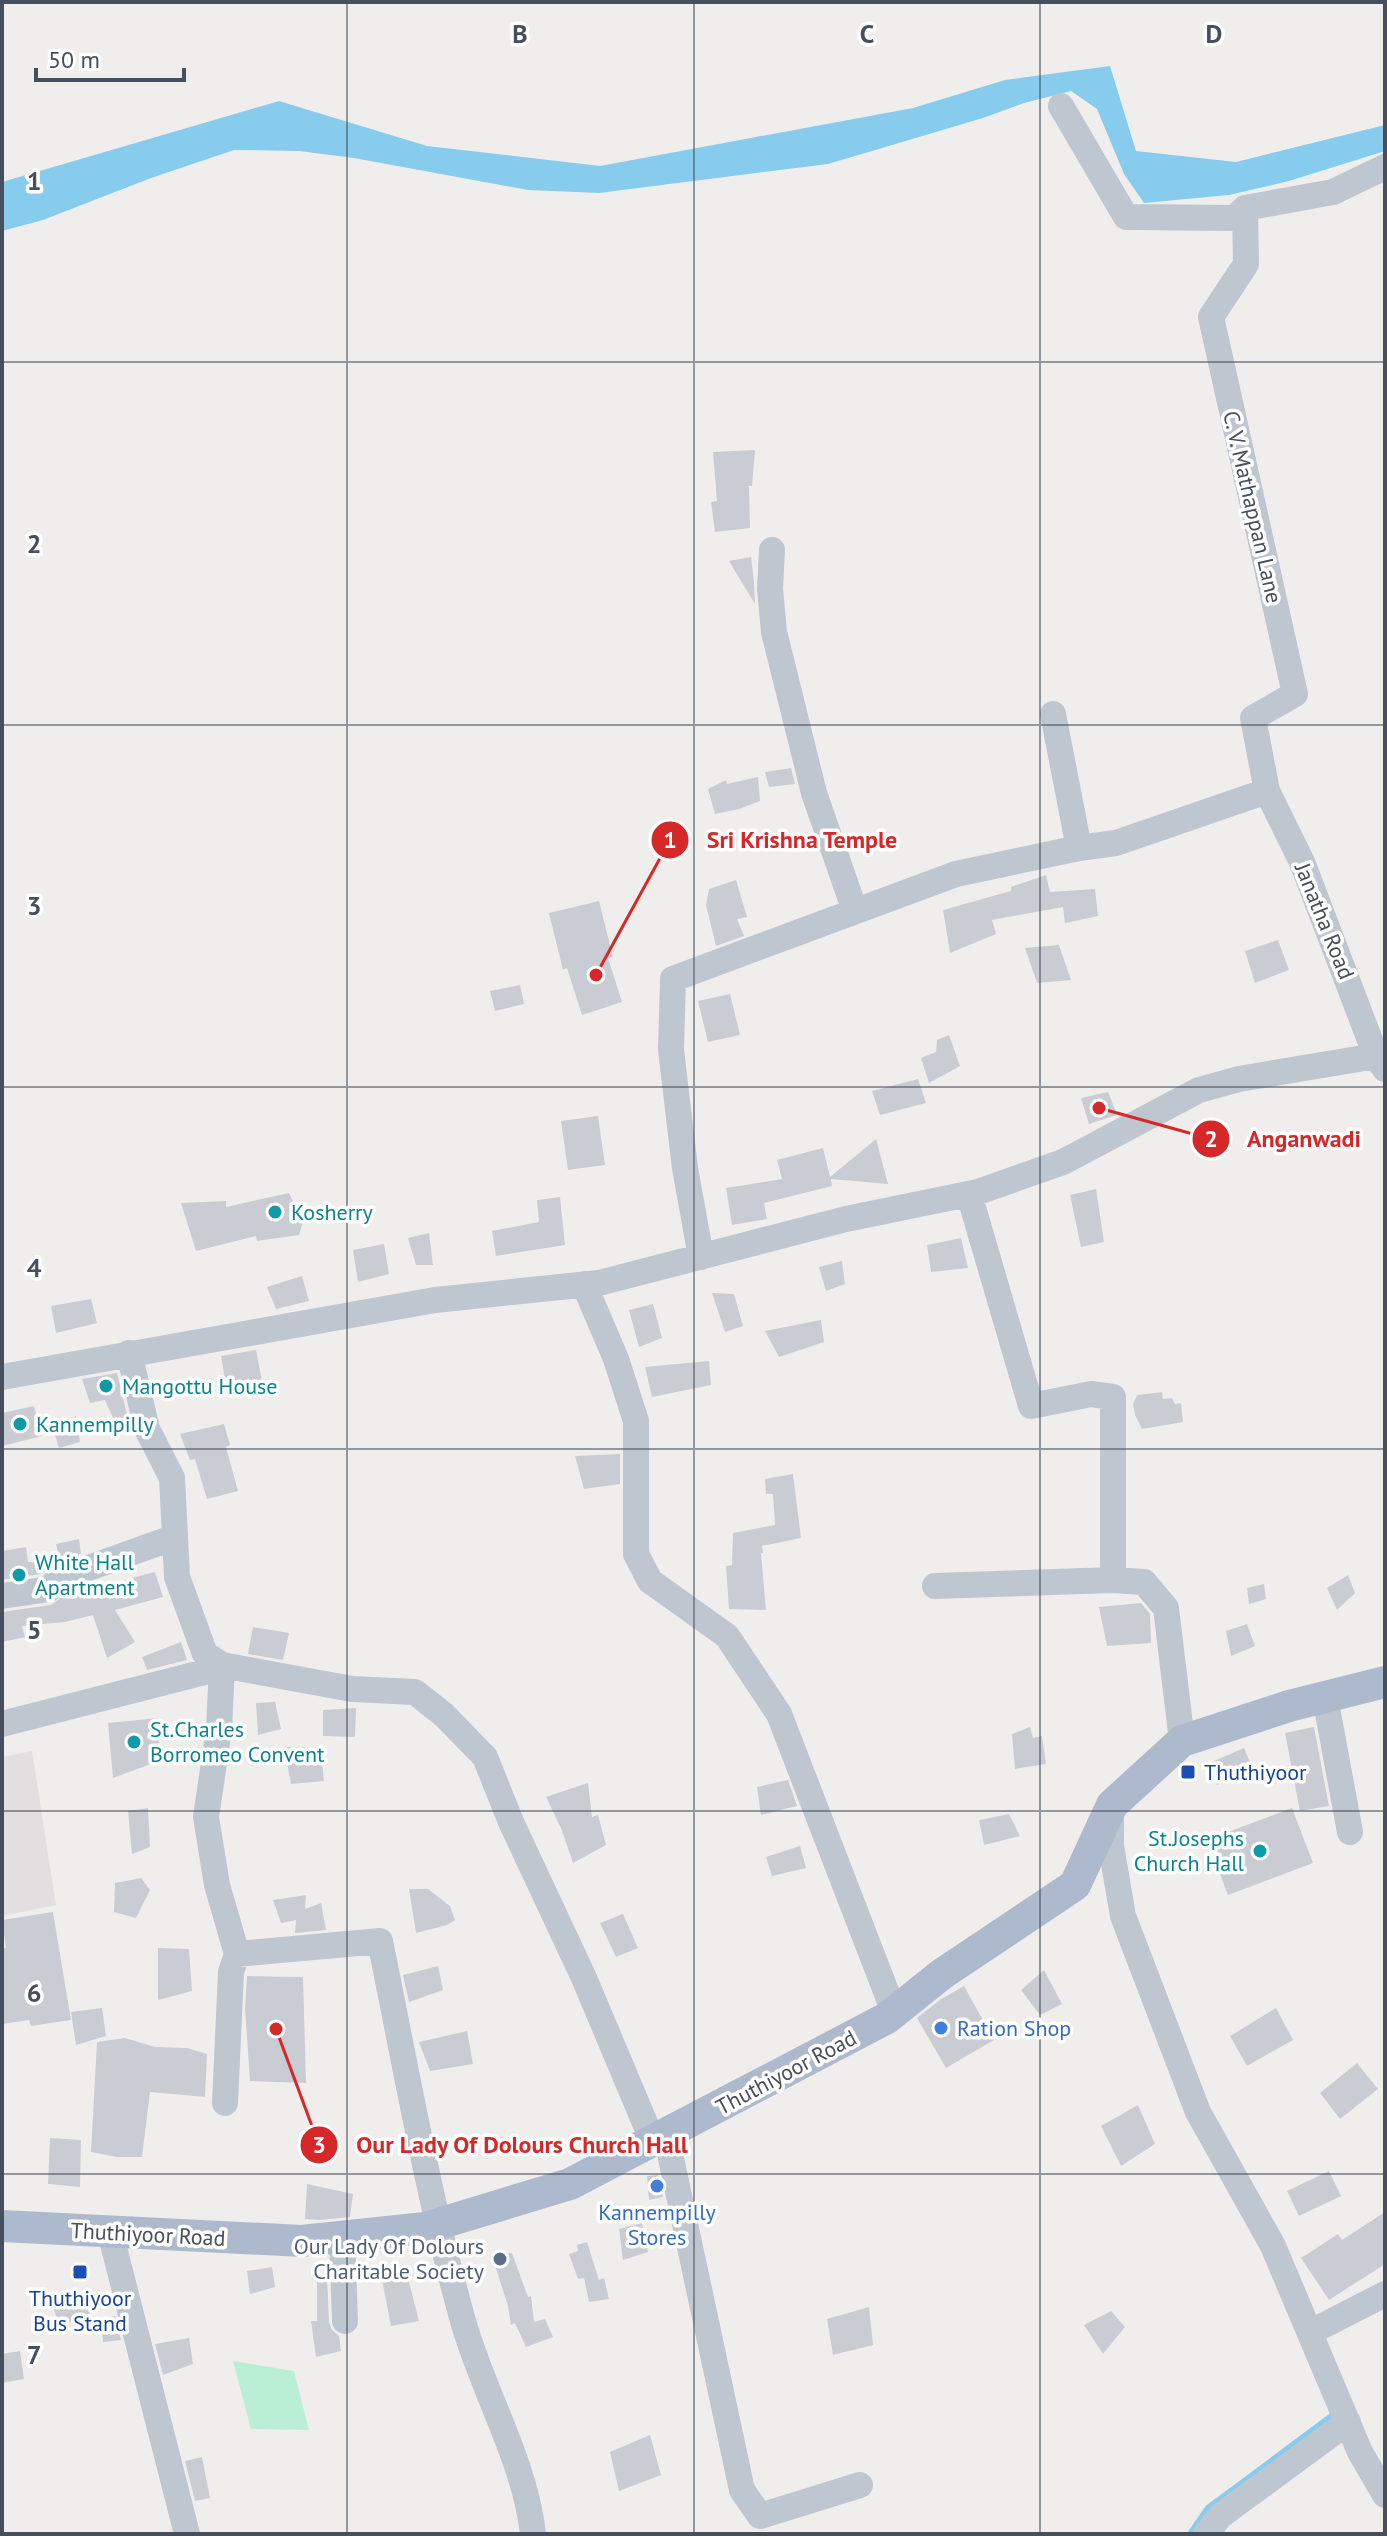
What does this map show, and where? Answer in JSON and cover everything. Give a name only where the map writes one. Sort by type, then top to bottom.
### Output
[{"type":"main road","name":"Thuthiyoor Road","points":[[17,2227],[302,2241],[438,2224],[570,2184],[894,2012],[942,1974],[1075,1885],[1112,1805],[1182,1741],[1289,1706],[1385,1682]]},
{"type":"street","points":[[1061,106],[1126,217],[1234,218],[1245,208],[1333,192],[1385,167]]},
{"type":"street","name":"C. V. Mathappan Lane","points":[[1245,208],[1246,264],[1211,317],[1295,694],[1253,718],[1267,791]]},
{"type":"street","points":[[772,550],[770,589],[774,632],[814,793],[855,911]]},
{"type":"street","points":[[1053,714],[1079,848]]},
{"type":"street","points":[[701,1257],[685,1168],[671,1050],[673,979],[956,874],[1116,843],[1267,791]]},
{"type":"street","name":"Janatha Road","points":[[1267,791],[1302,862],[1381,1062]]},
{"type":"street","points":[[2,1377],[435,1300],[599,1283],[846,1219],[969,1194],[1063,1162],[1199,1090],[1239,1079],[1381,1062]]},
{"type":"street","points":[[969,1194],[1031,1406],[1091,1394],[1113,1397],[1113,1580]]},
{"type":"street","points":[[584,1284],[616,1359],[636,1421],[636,1554],[650,1581],[727,1636],[779,1714],[894,2012]]},
{"type":"street","points":[[129,1353],[147,1429],[172,1478],[177,1577],[205,1654],[222,1665],[352,1689],[415,1692],[444,1715],[485,1757],[511,1822],[659,2138],[742,2490],[760,2516],[860,2485]]},
{"type":"street","points":[[2,1596],[49,1589],[58,1579],[175,1537]]},
{"type":"street","points":[[935,1586],[1113,1580],[1144,1582],[1166,1608],[1182,1741]]},
{"type":"street","points":[[2,1724],[222,1665]]},
{"type":"street","points":[[222,1665],[219,1729],[206,1817],[217,1885],[237,1954],[231,1972],[225,2103]]},
{"type":"street","points":[[1325,1697],[1350,1832]]},
{"type":"street","points":[[1112,1805],[1111,1846],[1123,1916],[1198,2112],[1273,2246],[1360,2452],[1385,2495]]},
{"type":"street","points":[[237,1954],[380,1941],[438,2224],[472,2351],[526,2494],[533,2534]]},
{"type":"street","points":[[110,2232],[187,2534]]},
{"type":"street","points":[[342,2237],[345,2321]]},
{"type":"street","points":[[1311,2332],[1385,2294]]},
{"type":"street","points":[[1206,2534],[1220,2516],[1348,2422]]},
{"type":"shaded area","points":[[32,1751],[56,1905],[2,1916],[2,1757]]},
{"type":"green space","points":[[233,2361],[294,2371],[309,2430],[251,2429]]},
{"type":"water","points":[[1110,66],[1136,151],[1236,162],[1385,125],[1385,151],[1289,181],[1229,195],[1144,203],[1124,174],[1097,109],[1071,91],[828,164],[599,193],[528,190],[299,151],[234,150],[43,220],[2,231],[2,182],[279,101],[427,146],[600,166],[913,108],[1005,80]]},
{"type":"building","points":[[755,450],[752,486],[749,486],[750,528],[715,532],[711,502],[717,501],[713,452]]},
{"type":"building","points":[[751,557],[754,582],[755,604],[729,561]]},
{"type":"building","points":[[791,768],[795,784],[769,787],[765,772]]},
{"type":"building","points":[[758,777],[760,801],[715,814],[708,789],[726,780],[727,784]]},
{"type":"building","points":[[1046,875],[1050,892],[1095,889],[1098,916],[1065,923],[1063,907],[992,920],[996,934],[950,953],[943,910],[1011,891],[1011,887]]},
{"type":"building","points":[[736,880],[747,917],[737,919],[744,936],[716,946],[706,905],[709,889]]},
{"type":"building","points":[[599,901],[613,957],[608,958],[622,1002],[582,1015],[567,968],[563,970],[549,913]]},
{"type":"building","points":[[1278,940],[1289,970],[1255,983],[1245,951]]},
{"type":"building","points":[[1059,945],[1071,980],[1037,983],[1025,948]]},
{"type":"building","points":[[520,985],[524,1004],[495,1011],[490,991]]},
{"type":"building","points":[[730,994],[740,1035],[708,1042],[698,1001]]},
{"type":"building","points":[[949,1035],[960,1066],[929,1083],[921,1058],[936,1052],[937,1040]]},
{"type":"building","points":[[918,1079],[926,1103],[880,1115],[872,1091]]},
{"type":"building","points":[[1108,1092],[1117,1115],[1089,1124],[1081,1098]]},
{"type":"building","points":[[598,1116],[605,1165],[568,1170],[561,1121]]},
{"type":"building","points":[[876,1139],[888,1184],[831,1179],[832,1186],[764,1203],[767,1219],[732,1225],[726,1188],[782,1179],[777,1160],[823,1148],[830,1177]]},
{"type":"building","points":[[1096,1189],[1104,1242],[1081,1247],[1070,1195]]},
{"type":"building","points":[[289,1193],[303,1222],[299,1235],[257,1241],[256,1236],[196,1251],[181,1203],[226,1201],[226,1207]]},
{"type":"building","points":[[560,1197],[565,1245],[496,1256],[492,1231],[539,1222],[537,1200]]},
{"type":"building","points":[[429,1233],[433,1265],[416,1265],[408,1238]]},
{"type":"building","points":[[961,1238],[968,1268],[931,1272],[927,1245]]},
{"type":"building","points":[[384,1244],[389,1274],[358,1282],[353,1250]]},
{"type":"building","points":[[842,1261],[845,1284],[826,1291],[819,1267]]},
{"type":"building","points":[[302,1276],[309,1301],[276,1309],[267,1287]]},
{"type":"building","points":[[712,1293],[734,1294],[743,1326],[725,1332]]},
{"type":"building","points":[[91,1299],[97,1323],[56,1333],[51,1306]]},
{"type":"building","points":[[653,1304],[662,1338],[639,1347],[629,1310]]},
{"type":"building","points":[[821,1320],[824,1342],[779,1357],[765,1331]]},
{"type":"building","points":[[256,1350],[263,1386],[227,1392],[221,1356]]},
{"type":"building","points":[[709,1361],[711,1385],[652,1397],[645,1367]]},
{"type":"building","name":"Mangottu House","points":[[117,1373],[130,1427],[120,1434],[105,1400],[90,1403],[82,1379]]},
{"type":"building","points":[[1162,1392],[1163,1399],[1172,1398],[1175,1404],[1181,1403],[1183,1422],[1142,1429],[1133,1404],[1137,1395]]},
{"type":"building","name":"Kannempilly","points":[[34,1406],[42,1436],[2,1446],[2,1413]]},
{"type":"building","name":"Kannempilly","points":[[76,1416],[80,1442],[59,1448],[52,1425]]},
{"type":"building","points":[[224,1424],[230,1445],[226,1447],[238,1491],[207,1499],[195,1459],[190,1460],[180,1434]]},
{"type":"building","points":[[620,1454],[620,1484],[584,1489],[575,1456]]},
{"type":"building","points":[[793,1474],[801,1538],[762,1546],[766,1610],[729,1609],[726,1566],[732,1565],[733,1533],[775,1525],[773,1494],[766,1494],[765,1479]]},
{"type":"building","points":[[79,1539],[81,1554],[60,1561],[56,1544]]},
{"type":"building","name":"White Hall Apartment","points":[[26,1547],[28,1562],[58,1562],[41,1574],[2,1580],[2,1551]]},
{"type":"building","points":[[155,1572],[163,1597],[115,1610],[135,1642],[107,1658],[93,1615],[65,1622],[22,1626],[25,1637],[2,1642],[2,1612],[51,1605],[67,1593],[86,1586],[87,1590],[92,1588],[92,1593]]},
{"type":"building","points":[[1348,1575],[1355,1593],[1337,1610],[1327,1588]]},
{"type":"building","points":[[1264,1584],[1266,1599],[1249,1604],[1247,1588]]},
{"type":"building","points":[[1141,1603],[1150,1614],[1151,1643],[1107,1646],[1099,1607]]},
{"type":"building","points":[[1247,1624],[1255,1646],[1231,1656],[1226,1631]]},
{"type":"building","points":[[253,1627],[289,1633],[283,1660],[248,1654]]},
{"type":"building","points":[[181,1642],[187,1660],[147,1670],[142,1657]]},
{"type":"building","points":[[275,1702],[281,1729],[258,1735],[256,1703]]},
{"type":"building","points":[[356,1708],[355,1737],[323,1736],[323,1710]]},
{"type":"building","name":"St.Charles Borromeo Convent","points":[[158,1718],[159,1761],[113,1778],[108,1723]]},
{"type":"building","points":[[1030,1727],[1033,1738],[1042,1736],[1046,1764],[1015,1769],[1012,1734]]},
{"type":"building","points":[[1314,1727],[1329,1806],[1300,1811],[1285,1733]]},
{"type":"building","points":[[284,1747],[321,1748],[324,1781],[291,1784]]},
{"type":"building","points":[[1244,1748],[1253,1769],[1217,1785],[1207,1764]]},
{"type":"building","points":[[788,1780],[797,1806],[761,1815],[757,1787]]},
{"type":"building","points":[[588,1783],[592,1817],[598,1815],[606,1845],[573,1863],[546,1797]]},
{"type":"building","points":[[148,1808],[150,1847],[132,1854],[128,1811]]},
{"type":"building","name":"St.Josephs Church Hall","points":[[1292,1808],[1313,1863],[1228,1895],[1207,1840]]},
{"type":"building","points":[[1009,1814],[1020,1836],[984,1845],[979,1820]]},
{"type":"building","points":[[800,1846],[806,1868],[772,1876],[766,1857]]},
{"type":"building","points":[[141,1878],[150,1890],[136,1918],[114,1912],[115,1883]]},
{"type":"building","points":[[409,1889],[428,1889],[450,1906],[455,1920],[416,1933]]},
{"type":"building","points":[[306,1895],[305,1909],[321,1903],[326,1930],[295,1933],[296,1920],[281,1923],[273,1900]]},
{"type":"building","points":[[53,1912],[71,2020],[31,2026],[29,2020],[2,2024],[2,1948],[6,1948],[2,1920]]},
{"type":"building","points":[[623,1914],[638,1948],[616,1957],[600,1923]]},
{"type":"building","points":[[158,1948],[189,1949],[192,1991],[158,2000]]},
{"type":"building","points":[[438,1966],[443,1990],[409,2002],[403,1975]]},
{"type":"building","points":[[1044,1970],[1062,2004],[1040,2015],[1021,1990]]},
{"type":"building","points":[[247,1976],[303,1977],[306,2083],[250,2081],[245,2008]]},
{"type":"building","points":[[964,1986],[994,2040],[946,2068],[917,2018]]},
{"type":"building","points":[[102,2008],[106,2036],[76,2045],[71,2012]]},
{"type":"building","points":[[1276,2008],[1293,2040],[1247,2066],[1230,2036]]},
{"type":"building","points":[[467,2031],[473,2064],[430,2071],[419,2042]]},
{"type":"building","points":[[125,2038],[155,2047],[187,2048],[207,2054],[205,2097],[150,2092],[142,2157],[117,2157],[91,2152],[97,2042]]},
{"type":"building","points":[[1357,2063],[1378,2089],[1340,2119],[1320,2093]]},
{"type":"building","points":[[1138,2105],[1155,2144],[1121,2166],[1101,2126]]},
{"type":"building","points":[[50,2138],[81,2140],[80,2187],[48,2184]]},
{"type":"building","points":[[1329,2171],[1341,2196],[1299,2216],[1287,2191]]},
{"type":"building","name":"Kannempilly Stores","points":[[658,2175],[663,2197],[649,2200],[647,2176]]},
{"type":"building","points":[[307,2184],[353,2194],[350,2217],[305,2219]]},
{"type":"building","points":[[1385,2212],[1385,2264],[1329,2300],[1301,2258],[1338,2234],[1342,2240]]},
{"type":"building","points":[[642,2223],[648,2252],[623,2260],[619,2229]]},
{"type":"building","points":[[587,2242],[599,2280],[604,2278],[609,2299],[589,2302],[584,2278],[578,2279],[569,2254],[578,2251],[577,2245]]},
{"type":"building","points":[[512,2253],[528,2297],[531,2296],[534,2322],[545,2319],[553,2337],[526,2347],[515,2323],[511,2325],[492,2256]]},
{"type":"building","points":[[272,2267],[275,2287],[250,2294],[247,2271]]},
{"type":"building","points":[[327,2275],[329,2322],[339,2336],[341,2351],[316,2357],[311,2321],[317,2321],[317,2276]]},
{"type":"building","points":[[408,2278],[419,2321],[391,2326],[382,2280]]},
{"type":"building","points":[[86,2296],[91,2317],[58,2325],[53,2304]]},
{"type":"building","points":[[869,2307],[873,2345],[833,2355],[827,2319]]},
{"type":"building","points":[[1111,2311],[1125,2327],[1103,2354],[1084,2325]]},
{"type":"building","points":[[115,2316],[121,2340],[103,2342],[100,2318]]},
{"type":"building","points":[[189,2338],[193,2364],[163,2375],[155,2344]]},
{"type":"building","points":[[20,2351],[24,2379],[2,2383],[2,2354]]},
{"type":"building","points":[[650,2435],[661,2475],[619,2491],[610,2452]]},
{"type":"building","points":[[202,2457],[210,2498],[195,2501],[185,2461]]},
{"type":"waterway","points":[[1190,2534],[1208,2508],[1337,2412]]},
{"type":"place","name":"Sri Krishna Temple","points":[[596,975]]},
{"type":"place","name":"Anganwadi","points":[[1099,1108]]},
{"type":"place","name":"Kosherry","points":[[275,1212]]},
{"type":"place","name":"Mangottu House","points":[[106,1386]]},
{"type":"place","name":"Kannempilly","points":[[20,1424]]},
{"type":"place","name":"White Hall Apartment","points":[[19,1575]]},
{"type":"place","name":"St.Charles Borromeo Convent","points":[[134,1742]]},
{"type":"place","name":"Thuthiyoor","points":[[1188,1772]]},
{"type":"place","name":"St.Josephs Church Hall","points":[[1260,1851]]},
{"type":"place","name":"Ration Shop","points":[[941,2028]]},
{"type":"place","name":"Our Lady Of Dolours Church Hall","points":[[276,2029]]},
{"type":"place","name":"Kannempilly Stores","points":[[657,2186]]},
{"type":"place","name":"Our Lady Of Dolours Charitable Society","points":[[500,2259]]},
{"type":"place","name":"Thuthiyoor Bus Stand","points":[[80,2272]]}]
